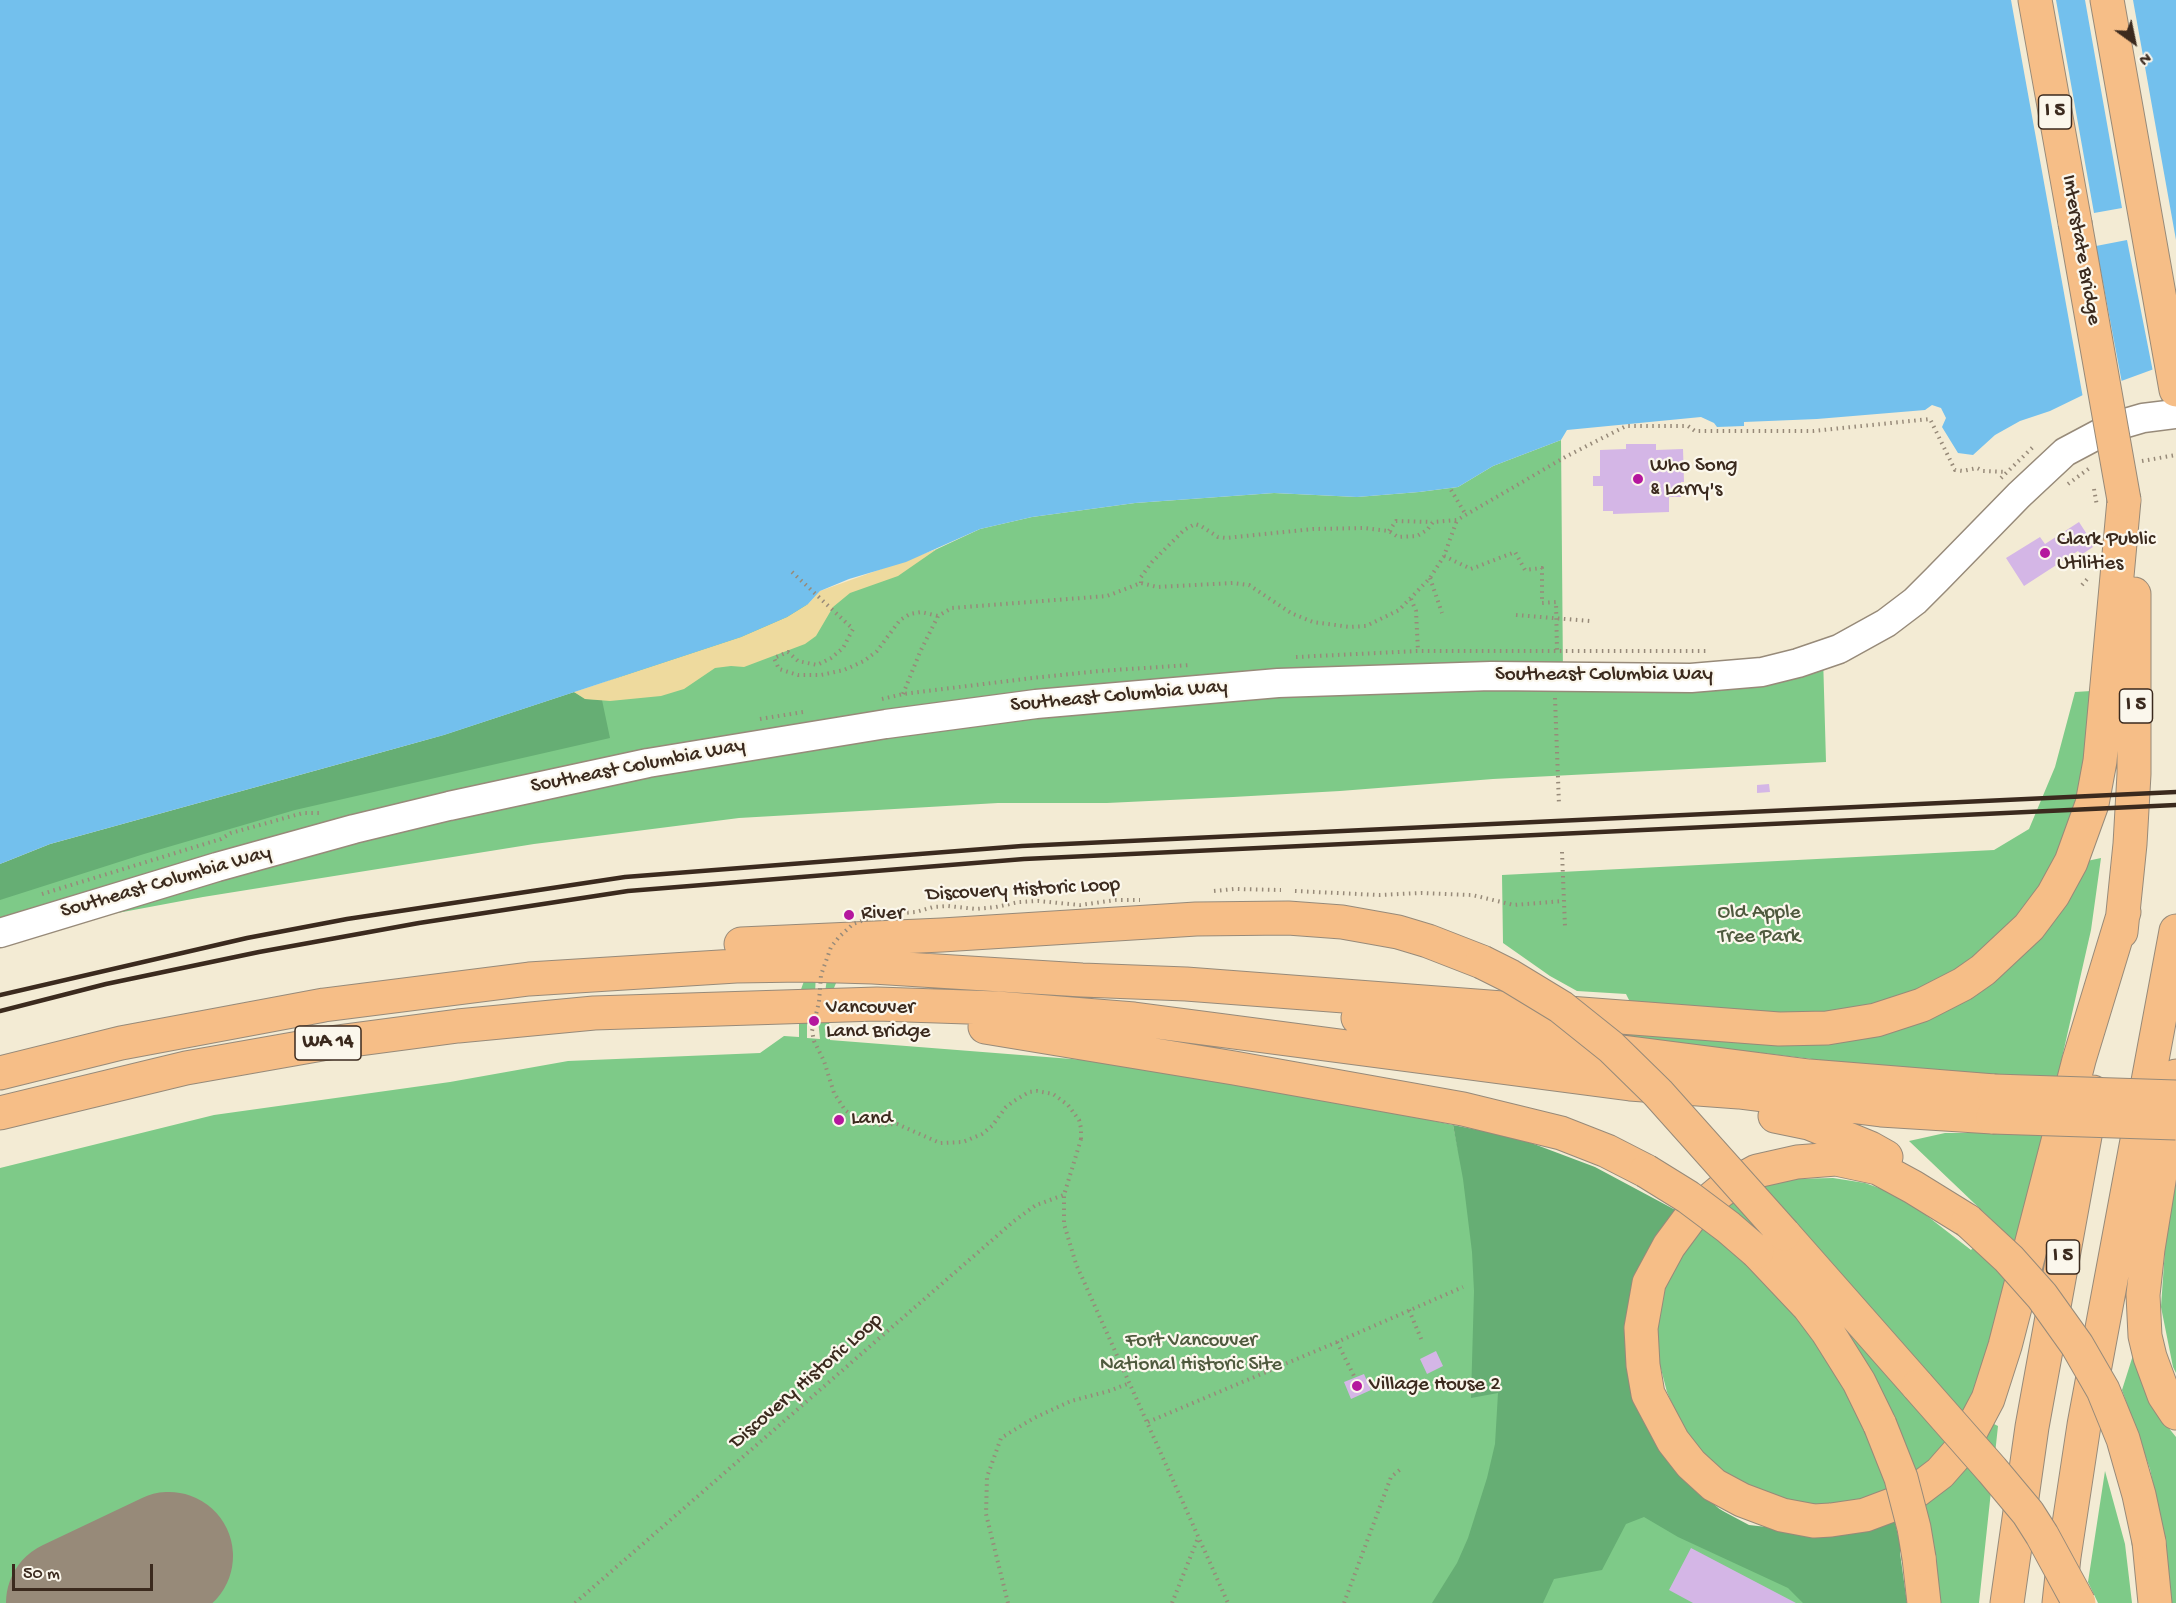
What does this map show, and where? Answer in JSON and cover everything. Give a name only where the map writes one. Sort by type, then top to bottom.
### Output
[{"type":"highway","name":"Interstate Bridge","points":[[2035,0],[2124,500]]},
{"type":"highway","points":[[2107,0],[2176,390]]},
{"type":"highway","name":"I 5","points":[[2007,1603],[2032,1427],[2114,980],[2124,912],[2131,832],[2136,706],[2135,602],[2124,500]]},
{"type":"highway","points":[[392,995],[575,975],[736,966],[804,965],[1197,985],[1779,1029],[1851,1025],[1876,1020],[1922,1005],[1963,984],[1983,970],[2029,927],[2053,895],[2079,843],[2092,804],[2101,749],[2124,500]]},
{"type":"highway","points":[[1968,1221],[1878,1168],[1836,1159],[1797,1162],[1757,1171],[1722,1190],[1692,1215],[1669,1246],[1649,1283],[1641,1328],[1643,1365],[1648,1394],[1673,1441],[1691,1464],[1714,1485],[1742,1500],[1782,1515],[1814,1521],[1831,1520],[1865,1515],[1897,1503],[1940,1473],[1962,1448],[1988,1399],[2005,1346],[2076,1071],[2124,912]]},
{"type":"highway","points":[[392,995],[460,971],[528,959],[723,945],[952,935],[1228,918],[1315,919],[1369,926],[1428,941],[1482,962],[1561,1007],[1611,1047],[1658,1093],[1770,1243],[1859,1382],[1880,1425],[1906,1495],[1919,1558],[1924,1603]]},
{"type":"highway","points":[[2059,1603],[2065,1545],[2084,1425],[2176,931]]},
{"type":"highway","points":[[1082,980],[1172,994],[1809,1077],[1994,1104],[2176,1123]]},
{"type":"highway","name":"WA 14","points":[[0,1073],[189,1029],[392,995]]},
{"type":"highway","points":[[813,1006],[931,1004],[1111,1017],[1237,1031],[1630,1084],[1739,1092],[1881,1110],[2176,1097]]},
{"type":"highway","points":[[813,1006],[1003,1029],[1463,1108],[1561,1133],[1607,1151],[1770,1243],[1918,1386],[2028,1513],[2079,1603]]},
{"type":"highway","name":"WA 14","points":[[0,1113],[186,1068],[412,1031],[525,1018],[594,1013],[813,1006]]},
{"type":"highway","points":[[2176,1076],[2148,1249],[2143,1305],[2145,1336],[2150,1357],[2164,1395],[2176,1413]]},
{"type":"highway","points":[[1630,1084],[1809,1123],[1870,1148],[1905,1168],[2009,1259],[2042,1296],[2077,1345],[2103,1390],[2123,1439],[2139,1495],[2149,1542],[2155,1603]]},
{"type":"street","name":"Southeast Columbia Way","points":[[0,933],[217,867],[354,829],[512,791],[789,739],[886,724],[1036,704],[1134,694],[1278,683],[1429,677],[1556,663],[1691,678],[1771,670],[1839,649],[1886,623],[1915,601],[2026,487],[2065,452],[2112,427],[2143,418],[2176,414]]},
{"type":"path","points":[[1389,531],[1396,521],[1457,520],[1567,456],[1626,426],[1688,426],[1695,431],[1813,430],[1930,419],[1955,470],[1977,468],[1983,471],[2006,472]]},
{"type":"path","points":[[1451,489],[1466,515]]},
{"type":"path","points":[[903,694],[938,616],[952,608],[1107,596],[1141,583],[1157,587],[1233,583],[1249,585],[1291,613],[1313,622],[1350,627],[1366,626],[1399,610],[1430,578],[1444,556],[1457,520]]},
{"type":"path","points":[[1141,583],[1141,577],[1152,562],[1184,530],[1195,524],[1201,525],[1218,537],[1226,538],[1364,528],[1389,531],[1398,537],[1418,536],[1427,530],[1432,522]]},
{"type":"path","points":[[1444,556],[1471,569],[1515,552],[1525,570],[1542,568],[1542,603],[1556,602],[1559,805]]},
{"type":"path","points":[[792,572],[853,629],[843,648],[818,665],[798,661],[788,652],[774,658],[779,669],[798,675],[821,675],[864,661],[877,651],[900,620],[910,614],[921,612],[938,616]]},
{"type":"path","points":[[1430,578],[1442,613]]},
{"type":"path","points":[[1411,599],[1416,611],[1418,651]]},
{"type":"path","points":[[1516,615],[1590,621]]},
{"type":"path","points":[[1562,852],[1565,927]]},
{"type":"path","points":[[1353,894],[1472,895],[1514,905],[1563,901]]},
{"type":"path","name":"Discovery Historic Loop","points":[[1140,900],[1116,900],[1080,905],[1038,901],[1019,902],[976,909],[933,907],[916,912],[879,915],[853,924],[831,947],[820,975],[819,1002],[812,1031],[834,1093],[845,1110],[854,1117],[873,1124],[897,1124],[940,1143],[963,1142],[982,1134],[992,1126],[1006,1107],[1029,1092],[1053,1094],[1068,1105],[1082,1128],[1081,1139],[1064,1195],[1064,1224],[1076,1264],[1228,1603]]},
{"type":"path","name":"Discovery Historic Loop","points":[[575,1603],[1014,1221],[1036,1204],[1064,1195]]},
{"type":"path","points":[[1148,1422],[1463,1287]]},
{"type":"path","points":[[1409,1310],[1422,1341]]},
{"type":"path","points":[[1337,1342],[1354,1376]]},
{"type":"path","points":[[1008,1603],[986,1514],[987,1477],[1001,1438],[1034,1418],[1071,1401],[1110,1391],[1130,1383]]},
{"type":"path","points":[[1344,1603],[1391,1476],[1402,1468]]},
{"type":"path","points":[[1172,1603],[1199,1537]]},
{"type":"green space","points":[[1561,440],[1563,677],[1823,656],[1826,762],[1493,779],[1233,797],[1107,803],[998,803],[739,818],[534,844],[203,897],[80,920],[0,940],[0,864],[444,735],[598,685],[808,604],[980,529],[1032,517],[1135,503],[1274,493],[1357,497],[1458,487],[1493,466]]},
{"type":"green space","name":"Old Apple Tree Park","points":[[2091,691],[2087,746],[2070,825],[2043,886],[2011,927],[1975,960],[1927,989],[1845,1012],[1786,1013],[1630,1002],[1626,994],[1577,991],[1550,976],[1503,943],[1502,875],[1994,850],[2029,829],[2055,767],[2075,692]]},
{"type":"green space","points":[[574,692],[585,699],[602,700],[610,738],[295,810],[144,854],[0,900],[0,864],[50,844],[444,735]]},
{"type":"green space","points":[[2101,858],[2091,930],[2044,1137],[1986,1359],[1965,1417],[1951,1440],[1913,1475],[1888,1489],[1855,1501],[1819,1507],[1771,1496],[1720,1470],[1686,1436],[1667,1392],[1655,1346],[1661,1287],[1691,1241],[1725,1206],[1761,1187],[1795,1179],[1833,1178],[1865,1183],[1896,1194],[1971,1250],[1996,1224],[1909,1141],[1945,1133],[2014,1133],[1930,1073],[1627,1037],[1614,1027],[1935,1011],[2087,861]]},
{"type":"green space","name":"Fort Vancouver National Historic Site","points":[[881,921],[904,922],[842,968],[832,993],[829,1018],[830,1040],[1097,1061],[1348,1103],[1453,1125],[1458,1149],[1619,1271],[1634,1449],[1854,1603],[186,1603],[180,1592],[178,1576],[160,1534],[11,1603],[0,1603],[0,1168],[214,1115],[450,1082],[568,1061],[760,1053],[784,1036],[799,1037],[799,995],[804,981],[816,971],[815,995],[807,1025],[807,1038],[820,1039],[818,1020],[824,1000],[828,971],[858,930]]},
{"type":"green space","points":[[1453,1125],[1518,1138],[1595,1167],[1681,1213],[1667,1231],[1625,1321],[1628,1367],[1663,1454],[1719,1509],[1749,1525],[1802,1531],[1894,1518],[1901,1548],[1907,1603],[1803,1603],[1788,1588],[1678,1537],[1644,1517],[1626,1524],[1602,1570],[1554,1579],[1543,1603],[1432,1603],[1457,1563],[1468,1538],[1487,1478],[1495,1444],[1498,1393],[1471,1398],[1474,1291],[1472,1252],[1463,1179]]},
{"type":"green space","points":[[2176,1176],[2176,1373],[2161,1307],[2166,1235]]},
{"type":"green space","points":[[2134,1352],[2156,1412],[2176,1437],[2176,1603],[2172,1603],[2164,1533],[2150,1469],[2122,1390]]},
{"type":"green space","points":[[1992,1423],[1998,1426],[1979,1603],[1937,1603],[1921,1503]]},
{"type":"green space","points":[[2105,1471],[2125,1544],[2132,1603],[2098,1603],[2088,1582]]},
{"type":"sand","points":[[937,549],[898,576],[850,593],[833,607],[816,636],[805,644],[744,667],[715,668],[684,689],[661,696],[610,701],[585,699],[574,692],[741,637],[787,617],[808,604],[820,591]]},
{"type":"water","points":[[0,0],[2176,0],[2176,361],[2020,421],[1995,435],[1973,455],[1958,453],[1942,427],[1946,418],[1941,408],[1932,405],[1925,410],[1817,419],[1744,422],[1744,426],[1717,427],[1714,423],[1701,417],[1567,430],[1561,440],[1493,466],[1458,487],[1357,497],[1274,493],[1135,503],[1032,517],[980,529],[906,562],[849,579],[820,591],[808,604],[787,617],[741,637],[444,735],[50,844],[0,864]]},
{"type":"pier","points":[[2011,0],[2056,0],[2094,213],[2122,208],[2085,0],[2133,0],[2176,240],[2176,365],[2153,372],[2127,240],[2096,246],[2122,383],[2083,398]]},
{"type":"building","name":"Who Song & Larry's","points":[[1626,444],[1656,444],[1656,450],[1683,449],[1684,482],[1681,482],[1681,497],[1669,497],[1669,512],[1613,514],[1613,511],[1603,511],[1603,486],[1593,486],[1593,476],[1600,476],[1600,450],[1626,449]]},
{"type":"building","name":"Clark Public Utilities","points":[[2079,522],[2093,547],[2081,555],[2078,551],[2024,586],[2006,558],[2040,537],[2045,544]]},
{"type":"building","points":[[1769,784],[1770,792],[1757,793],[1757,785]]},
{"type":"building","points":[[1436,1351],[1443,1366],[1427,1374],[1420,1359]]},
{"type":"building","name":"Village House 2","points":[[1364,1374],[1371,1390],[1351,1399],[1344,1382]]},
{"type":"building","points":[[1691,1548],[1796,1603],[1693,1603],[1669,1590]]},
{"type":"taxiway","points":[[114,1583],[148,1594],[166,1603]]},
{"type":"runway","points":[[70,1603],[169,1556]]},
{"type":"railway","points":[[0,995],[247,938],[347,919],[625,877],[1022,846],[2176,792]]},
{"type":"railway","points":[[0,1011],[106,984],[259,952],[419,923],[628,891],[1024,859],[2176,805]]},
{"type":"place","name":"Who Song & Larry's","points":[[1638,479]]},
{"type":"place","name":"Clark Public Utilities","points":[[2045,553]]},
{"type":"place","name":"River","points":[[849,915]]},
{"type":"place","name":"Vancouver Land Bridge","points":[[814,1021]]},
{"type":"place","name":"Land","points":[[839,1120]]},
{"type":"place","name":"Village House 2","points":[[1357,1386]]}]
